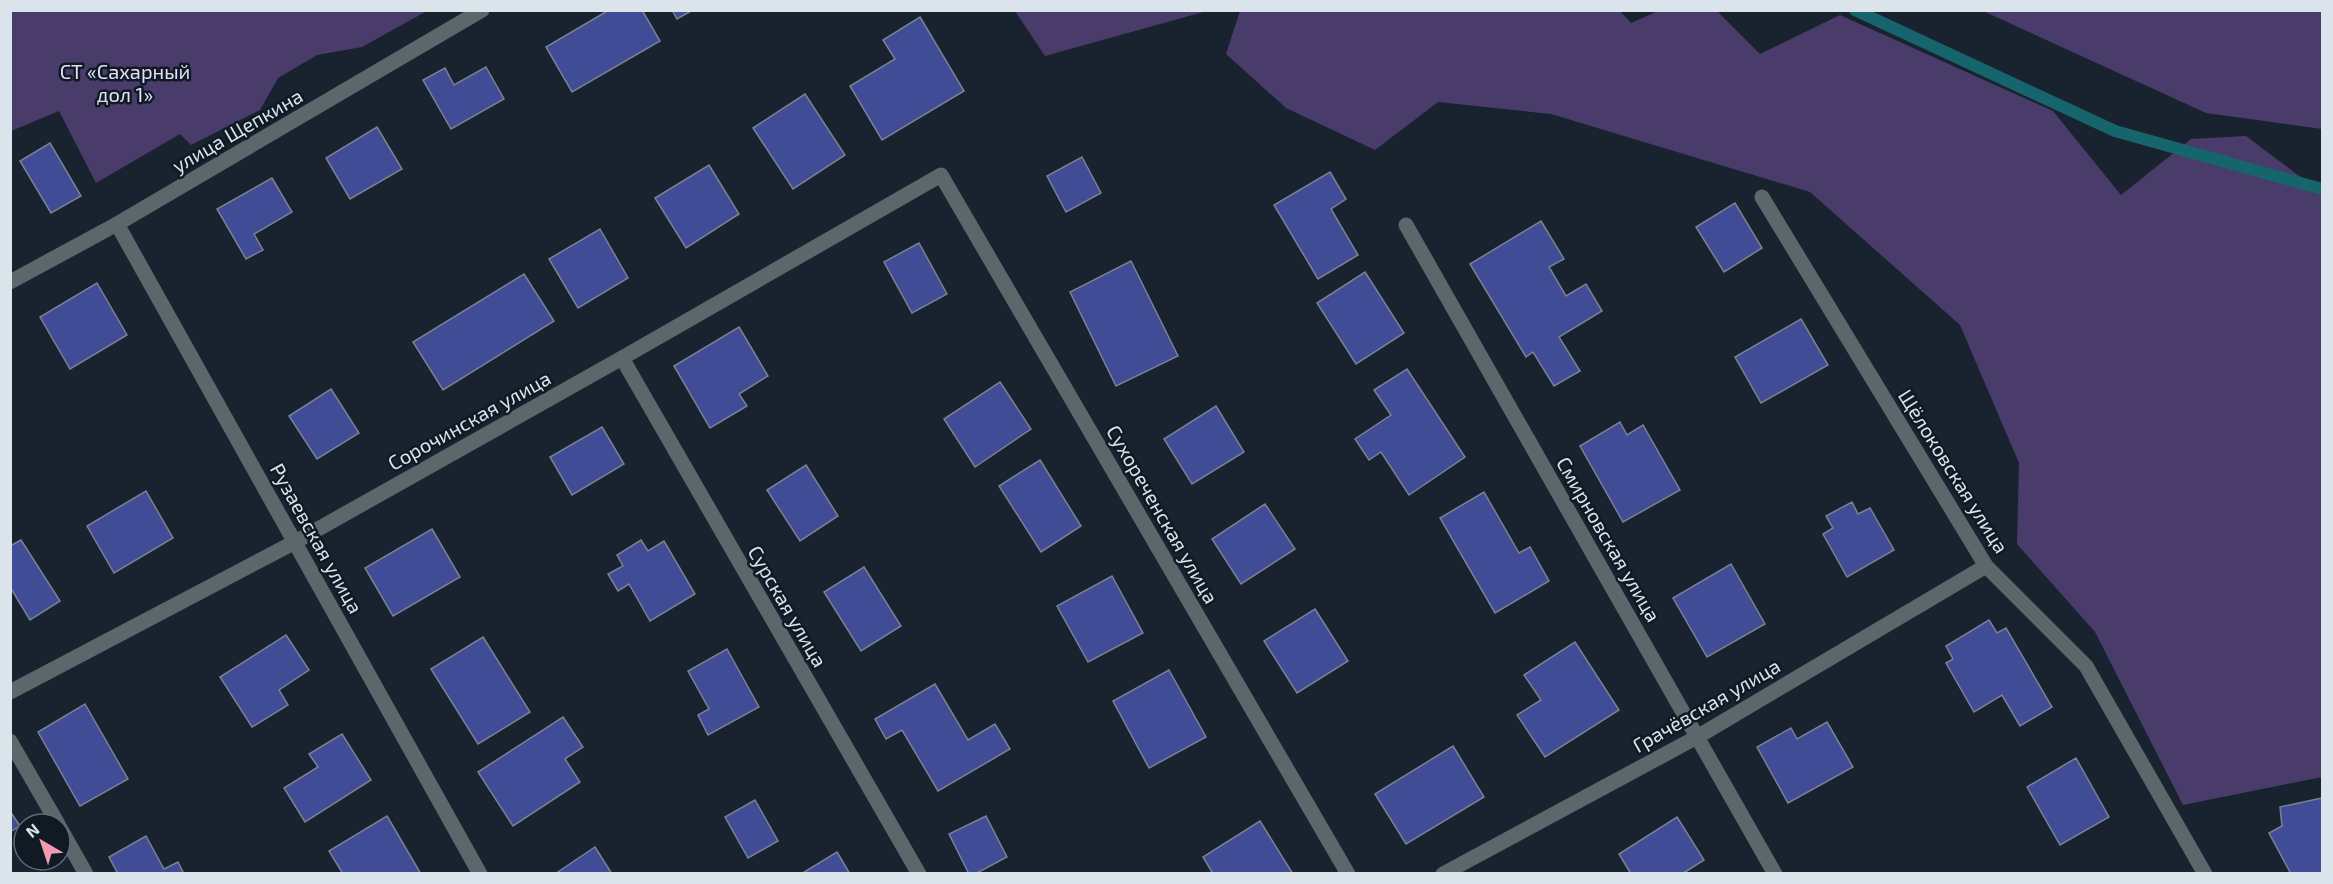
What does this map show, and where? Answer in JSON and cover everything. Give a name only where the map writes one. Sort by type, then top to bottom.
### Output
[{"type":"street","name":"улица Щепкина","points":[[10,282],[117,224],[482,10]]},
{"type":"street","name":"Сорочинская улица","points":[[10,692],[295,542],[941,175]]},
{"type":"street","name":"Сухореченская улица","points":[[941,175],[1348,873]]},
{"type":"street","name":"Щёлоковская улица","points":[[1762,197],[1986,566],[2086,666],[2205,873]]},
{"type":"street","name":"Рузаевская улица","points":[[117,224],[480,873]]},
{"type":"street","name":"Смирновская улица","points":[[1406,225],[1775,873]]},
{"type":"street","name":"Сурская улица","points":[[622,358],[919,873]]},
{"type":"street","name":"Грачёвская улица","points":[[1443,873],[1697,737],[1986,566]]},
{"type":"street","points":[[10,741],[51,812]]},
{"type":"street","points":[[72,849],[86,873]]},
{"type":"green space","name":"СТ «Сахарный дол 1»","points":[[11,10],[427,11],[362,47],[317,55],[278,78],[260,110],[191,145],[180,134],[96,183],[59,111],[11,131]]},
{"type":"green space","points":[[1015,11],[1207,11],[1045,56]]},
{"type":"green space","points":[[1240,11],[1620,11],[1631,23],[1658,11],[1717,11],[1760,54],[1840,15],[2053,111],[2121,195],[2191,139],[2246,136],[2322,193],[2322,777],[2183,805],[2095,632],[2017,544],[2019,463],[1960,325],[1810,192],[1551,114],[1438,102],[1375,150],[1286,108],[1226,54]]},
{"type":"green space","points":[[1983,11],[2322,11],[2322,129],[2206,113]]},
{"type":"building","points":[[609,10],[642,10],[660,41],[572,92],[546,47]]},
{"type":"building","points":[[672,10],[693,10],[677,19]]},
{"type":"building","points":[[920,17],[964,91],[882,140],[850,86],[895,59],[883,40]]},
{"type":"building","points":[[486,67],[504,99],[451,129],[423,80],[445,68],[454,85]]},
{"type":"building","points":[[805,94],[845,155],[793,189],[753,128]]},
{"type":"building","points":[[377,127],[402,169],[350,199],[326,158]]},
{"type":"building","points":[[50,143],[81,196],[51,213],[20,161]]},
{"type":"building","points":[[1082,157],[1101,193],[1066,212],[1047,176]]},
{"type":"building","points":[[709,165],[739,214],[686,248],[655,198]]},
{"type":"building","points":[[1330,172],[1346,199],[1331,209],[1358,255],[1318,279],[1274,205]]},
{"type":"building","points":[[272,178],[292,212],[254,234],[263,250],[246,259],[217,209]]},
{"type":"building","points":[[1735,203],[1762,248],[1724,272],[1696,227]]},
{"type":"building","points":[[1541,221],[1564,259],[1549,267],[1566,296],[1586,284],[1602,311],[1559,337],[1580,371],[1554,386],[1533,352],[1526,357],[1470,264]]},
{"type":"building","points":[[600,229],[628,278],[578,308],[549,259]]},
{"type":"building","points":[[919,243],[947,294],[912,313],[884,262]]},
{"type":"building","points":[[1131,261],[1178,356],[1116,386],[1070,292]]},
{"type":"building","points":[[1365,272],[1404,333],[1356,364],[1317,303]]},
{"type":"building","points":[[524,274],[554,321],[443,390],[413,342]]},
{"type":"building","points":[[97,283],[127,335],[70,369],[40,317]]},
{"type":"building","points":[[1801,319],[1828,365],[1761,403],[1735,357]]},
{"type":"building","points":[[739,327],[768,376],[739,394],[747,406],[710,428],[674,366]]},
{"type":"building","points":[[1407,369],[1465,457],[1409,495],[1381,452],[1369,460],[1355,439],[1391,415],[1374,390]]},
{"type":"building","points":[[1000,382],[1031,429],[975,467],[944,419]]},
{"type":"building","points":[[331,389],[359,433],[317,459],[289,416]]},
{"type":"building","points":[[1216,406],[1244,452],[1192,484],[1164,439]]},
{"type":"building","points":[[1620,422],[1627,435],[1643,425],[1680,490],[1623,522],[1580,446]]},
{"type":"building","points":[[602,427],[624,464],[572,495],[550,457]]},
{"type":"building","points":[[1040,460],[1081,526],[1041,552],[999,486]]},
{"type":"building","points":[[806,465],[838,516],[800,541],[767,490]]},
{"type":"building","points":[[146,491],[173,538],[114,573],[87,526]]},
{"type":"building","points":[[1484,492],[1519,553],[1530,547],[1549,581],[1495,613],[1440,518]]},
{"type":"building","points":[[1852,502],[1858,514],[1870,508],[1894,550],[1847,577],[1823,534],[1833,528],[1826,516]]},
{"type":"building","points":[[1265,504],[1295,549],[1241,584],[1212,539]]},
{"type":"building","points":[[432,529],[460,577],[393,616],[365,568]]},
{"type":"building","points":[[21,540],[60,601],[30,620],[10,587],[10,546]]},
{"type":"building","points":[[641,540],[648,551],[664,541],[695,594],[650,621],[629,584],[618,591],[608,574],[623,566],[617,555]]},
{"type":"building","points":[[1731,564],[1765,624],[1707,657],[1673,598]]},
{"type":"building","points":[[864,567],[901,626],[861,651],[824,592]]},
{"type":"building","points":[[1112,576],[1143,633],[1088,662],[1057,606]]},
{"type":"building","points":[[1315,609],[1348,661],[1297,693],[1264,641]]},
{"type":"building","points":[[1989,620],[1997,633],[2006,628],[2052,707],[2020,726],[2002,695],[1974,712],[1946,663],[1953,659],[1946,646]]},
{"type":"building","points":[[286,635],[309,670],[279,690],[288,705],[252,727],[220,677]]},
{"type":"building","points":[[483,637],[530,712],[478,744],[431,669]]},
{"type":"building","points":[[1575,642],[1619,710],[1545,757],[1517,715],[1541,700],[1524,675]]},
{"type":"building","points":[[727,649],[759,707],[708,735],[698,715],[709,709],[688,671]]},
{"type":"building","points":[[1169,670],[1206,737],[1149,768],[1113,701]]},
{"type":"building","points":[[935,684],[968,740],[995,724],[1010,749],[938,791],[902,730],[886,739],[875,719]]},
{"type":"building","points":[[85,704],[128,779],[80,806],[38,732]]},
{"type":"building","points":[[563,717],[583,747],[565,759],[580,782],[513,826],[478,772]]},
{"type":"building","points":[[1827,722],[1853,767],[1788,803],[1757,747],[1791,728],[1797,739]]},
{"type":"building","points":[[342,734],[371,780],[305,822],[284,788],[318,767],[309,754]]},
{"type":"building","points":[[1453,746],[1484,797],[1406,844],[1375,794]]},
{"type":"building","points":[[2076,758],[2109,817],[2060,845],[2027,787]]},
{"type":"building","points":[[2322,798],[2322,874],[2291,874],[2269,833],[2282,826],[2280,807]]},
{"type":"building","points":[[755,800],[778,841],[748,858],[725,817]]},
{"type":"building","points":[[10,811],[12,831],[10,832]]},
{"type":"building","points":[[387,816],[421,874],[343,874],[329,851]]},
{"type":"building","points":[[986,816],[1007,857],[975,874],[969,874],[949,834]]},
{"type":"building","points":[[1677,817],[1704,860],[1682,874],[1631,874],[1619,854]]},
{"type":"building","points":[[1260,821],[1293,874],[1213,874],[1203,857]]},
{"type":"building","points":[[146,836],[164,869],[178,862],[184,874],[118,874],[109,857]]},
{"type":"building","points":[[595,847],[612,874],[555,874]]},
{"type":"building","points":[[837,852],[850,874],[801,874]]},
{"type":"waterway","points":[[1855,10],[2115,131],[2322,189]]}]
